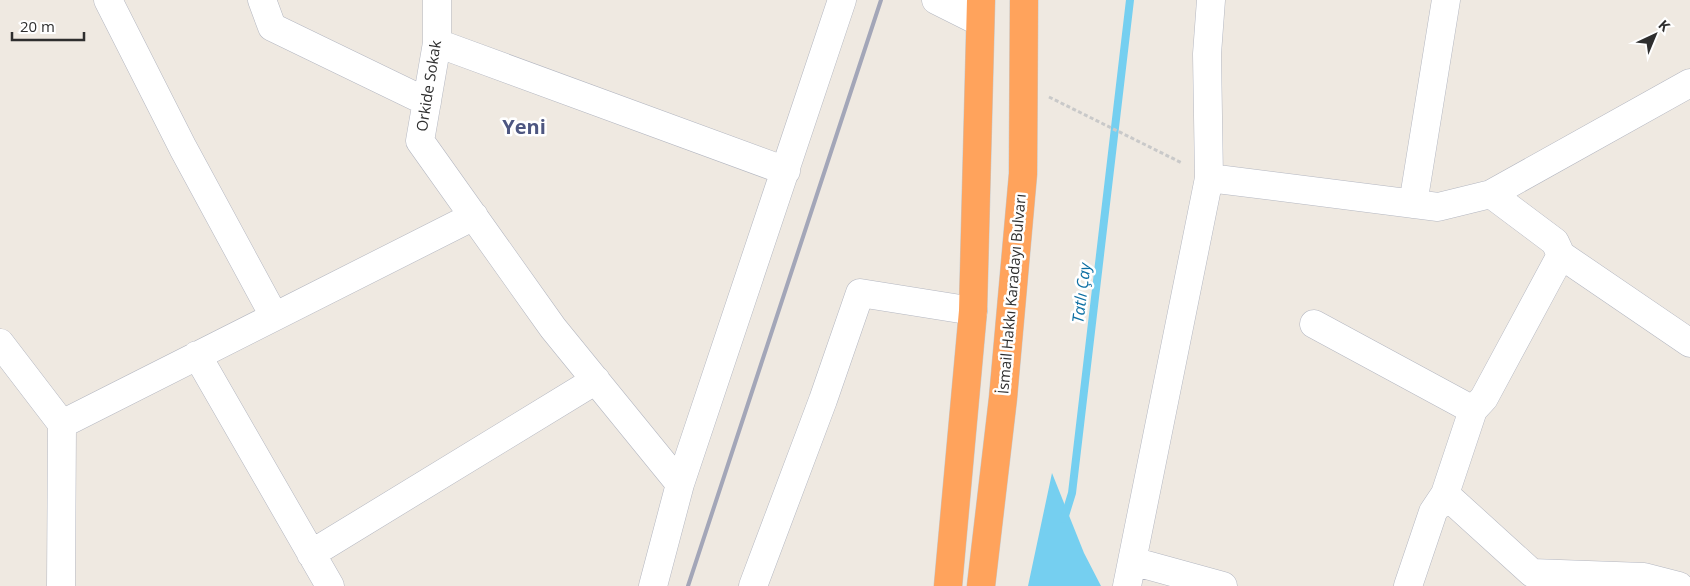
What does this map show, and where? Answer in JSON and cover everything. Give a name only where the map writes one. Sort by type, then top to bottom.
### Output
[{"type":"highway","name":"İsmail Hakkı Karadayı Bulvarı","points":[[980,586],[1003,398],[1023,174],[1024,0]]},
{"type":"highway","points":[[948,586],[973,311],[980,11]]},
{"type":"street","points":[[108,0],[183,148],[274,316]]},
{"type":"street","points":[[262,0],[272,26],[427,102]]},
{"type":"street","name":"Orkide Sokak","points":[[437,0],[437,43],[420,141],[554,328],[680,484]]},
{"type":"street","points":[[653,586],[680,484],[842,0]]},
{"type":"street","points":[[936,0],[980,11]]},
{"type":"street","points":[[1211,0],[1198,172],[1129,573],[1223,586]]},
{"type":"street","points":[[1413,204],[1446,0]]},
{"type":"street","points":[[437,43],[786,170]]},
{"type":"street","points":[[1198,172],[1438,207],[1491,194],[1690,83]]},
{"type":"street","points":[[1491,194],[1555,242],[1561,255],[1690,343]]},
{"type":"street","points":[[62,424],[474,216]]},
{"type":"street","points":[[1408,586],[1432,512],[1445,494],[1473,410],[1484,398],[1561,255]]},
{"type":"street","points":[[753,586],[823,400],[860,293],[973,311]]},
{"type":"street","points":[[1314,324],[1473,410]]},
{"type":"street","points":[[0,343],[62,424],[62,586]]},
{"type":"street","points":[[197,355],[330,586]]},
{"type":"street","points":[[311,554],[596,380]]},
{"type":"street","points":[[1445,494],[1532,573],[1644,577],[1679,586]]},
{"type":"path","points":[[1055,98],[1198,172]]},
{"type":"water","points":[[1052,473],[1084,553],[1101,586],[1028,586]]},
{"type":"waterway","name":"Tatlı Çay","points":[[1064,519],[1072,493],[1130,0]]},
{"type":"railway","points":[[688,586],[881,0]]},
{"type":"district","name":"Yeni","points":[[524,127]]}]
